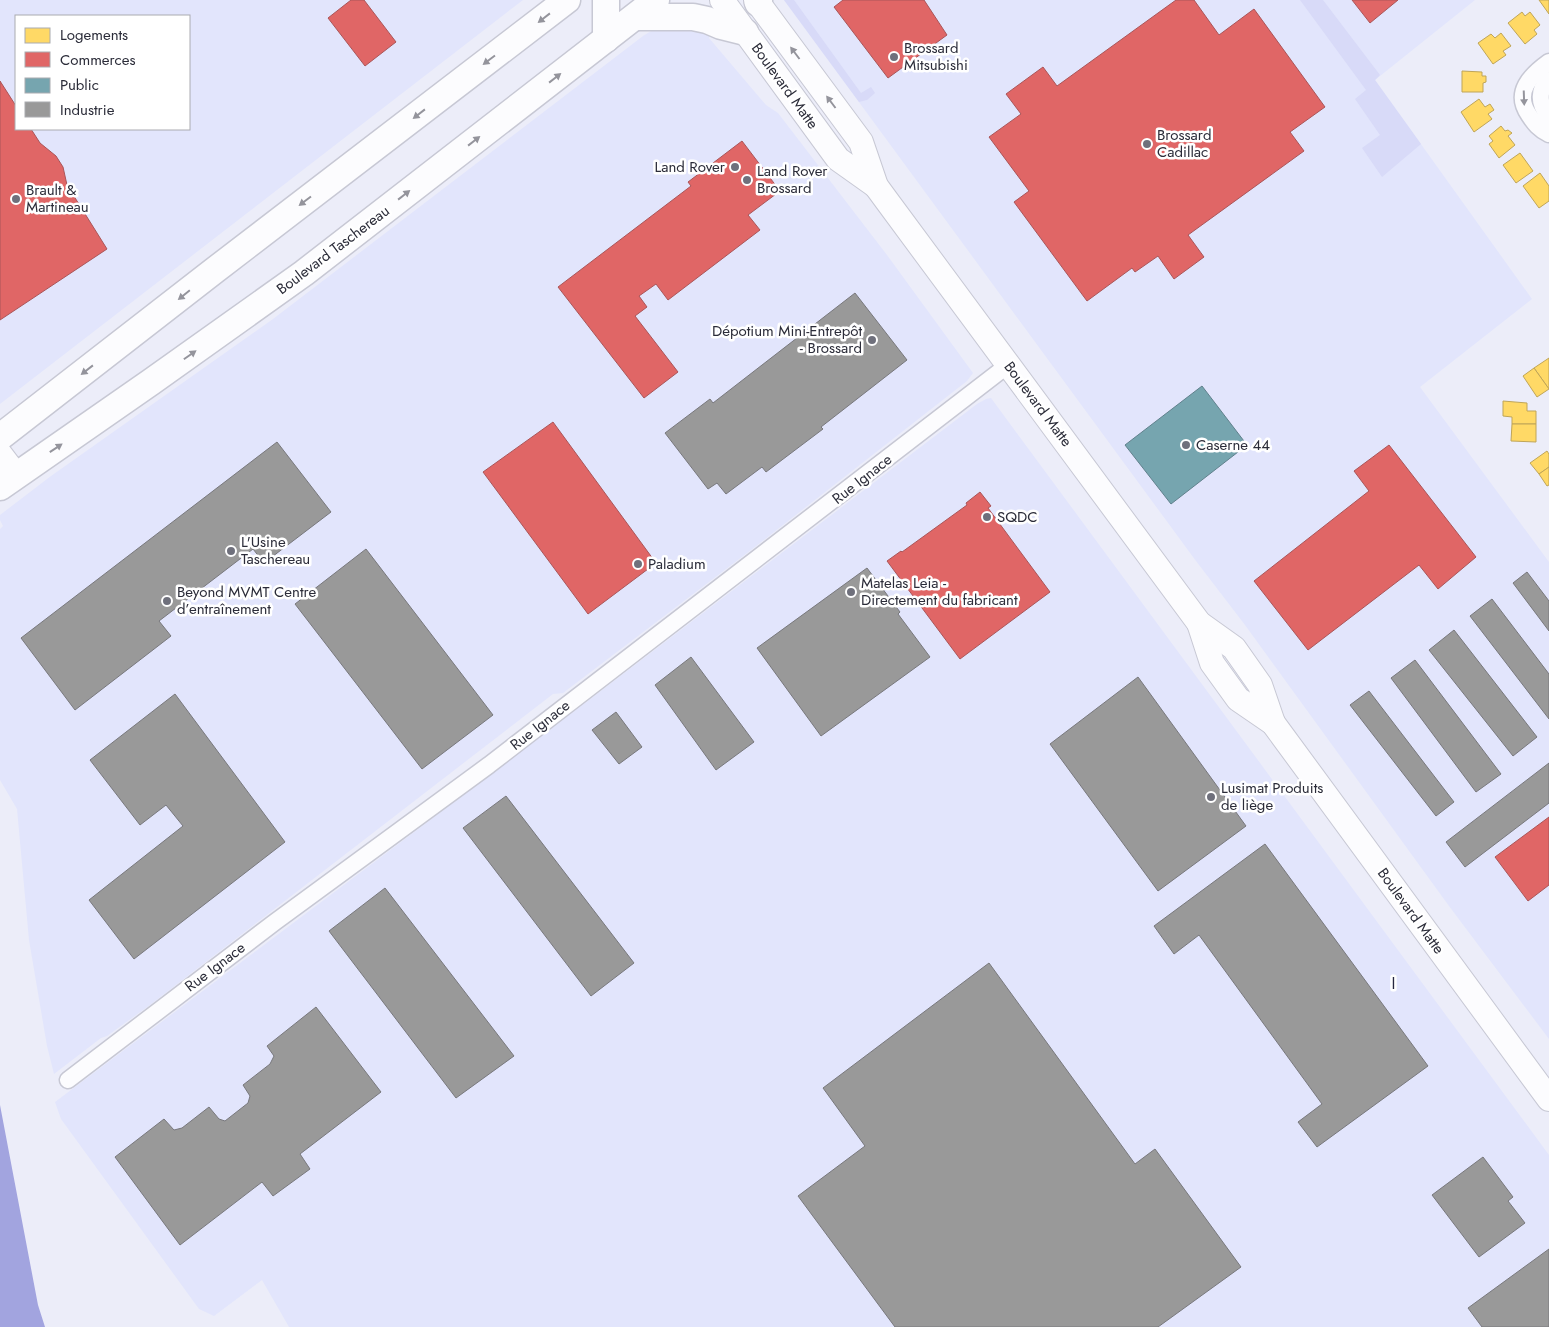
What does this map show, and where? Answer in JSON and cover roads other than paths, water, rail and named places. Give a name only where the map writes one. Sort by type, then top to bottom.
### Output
[{"type":"main road","points":[[0,437],[567,0]]},
{"type":"main road","points":[[606,0],[606,39]]},
{"type":"main road","name":"Boulevard Taschereau","points":[[8,481],[152,382],[304,273],[656,0]]},
{"type":"main road","name":"Boulevard Matte","points":[[722,0],[838,158],[876,186],[1199,623],[1234,648],[1260,685],[1273,723],[1549,1099]]},
{"type":"main road","name":"Boulevard Matte","points":[[758,1],[861,142],[876,186]]},
{"type":"main road","points":[[635,16],[693,16],[745,32]]},
{"type":"main road","points":[[0,454],[8,481]]},
{"type":"street","points":[[1549,62],[1530,77],[1525,86],[1523,96],[1526,111],[1539,129],[1549,134]]},
{"type":"street","points":[[1549,80],[1543,86],[1540,100],[1549,118]]},
{"type":"street","name":"Rue Ignace","points":[[68,1080],[267,928],[489,765],[1008,365]]},
{"type":"water","points":[[0,1105],[38,1305],[45,1327],[0,1327]]},
{"type":"place","name":"Brossard Mitsubishi","points":[[894,57]]},
{"type":"place","name":"Brossard Cadillac","points":[[1147,144]]},
{"type":"place","name":"Land Rover","points":[[735,167]]},
{"type":"place","name":"Land Rover Brossard","points":[[747,180]]},
{"type":"place","name":"Brault & Martineau","points":[[16,199]]},
{"type":"place","name":"Dépotium Mini-Entrepôt - Brossard","points":[[872,340]]},
{"type":"place","name":"Caserne 44","points":[[1186,445]]},
{"type":"place","name":"SQDC","points":[[987,517]]},
{"type":"place","name":"L'Usine Taschereau","points":[[231,551]]},
{"type":"place","name":"Paladium","points":[[638,564]]},
{"type":"place","name":"Matelas Leia - Directement du fabricant","points":[[851,592]]},
{"type":"place","name":"Beyond MVMT Centre d’entraînement","points":[[167,601]]},
{"type":"place","name":"Lusimat Produits de liège","points":[[1211,797]]},
{"type":"district","name":"I","points":[[1394,983]]}]
